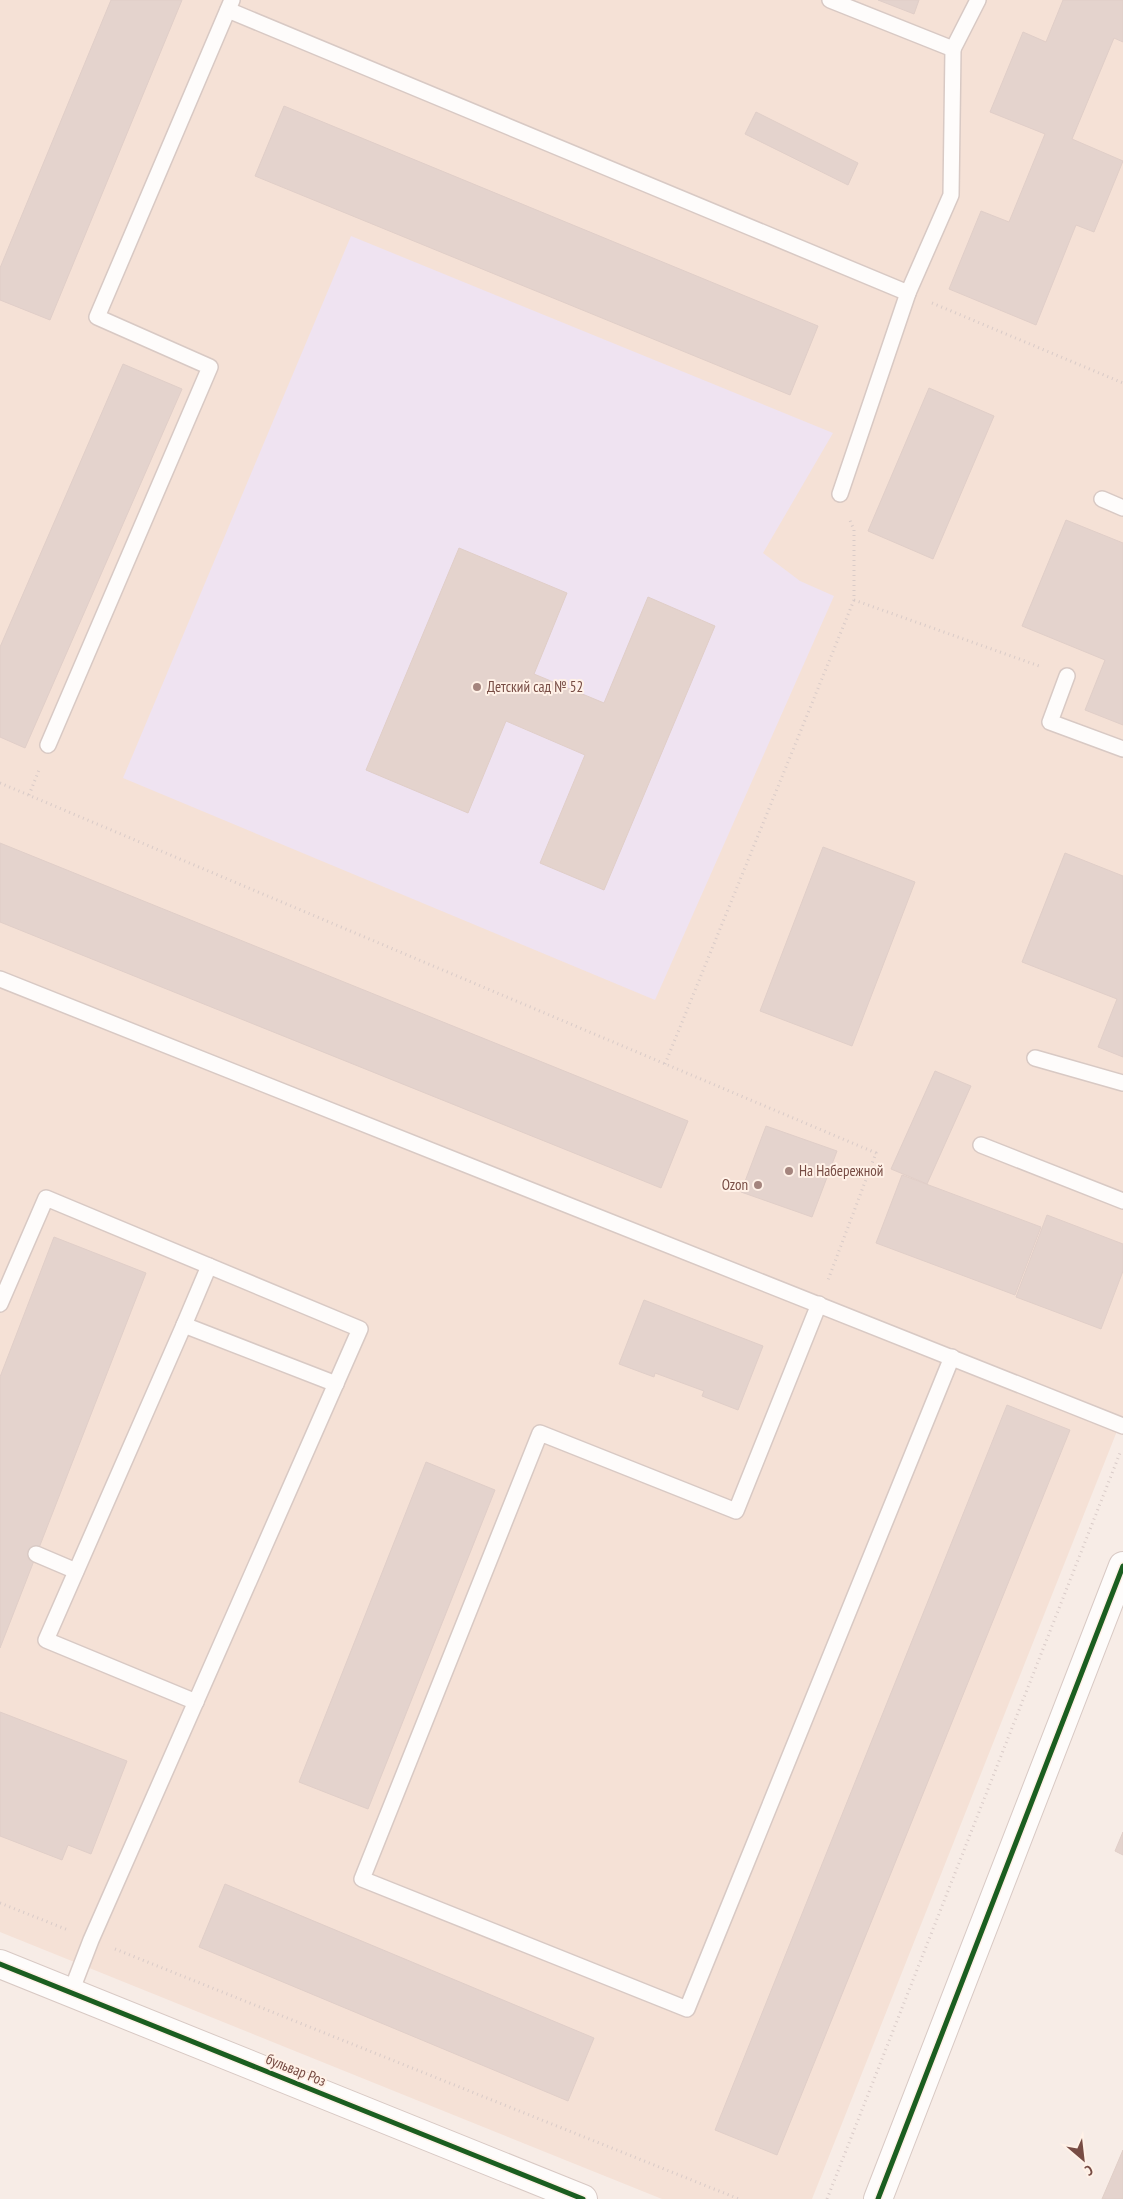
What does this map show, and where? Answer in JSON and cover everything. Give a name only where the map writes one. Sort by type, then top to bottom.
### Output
[{"type":"street","points":[[878,2199],[1123,1566]]},
{"type":"street","name":"бульвар Роз","points":[[0,1964],[583,2199]]},
{"type":"lane","points":[[830,0],[953,49]]},
{"type":"lane","points":[[840,494],[908,293],[951,195],[953,49],[978,0]]},
{"type":"lane","points":[[48,745],[210,367],[97,317],[230,5],[908,293]]},
{"type":"lane","points":[[1102,499],[1123,508]]},
{"type":"lane","points":[[1067,676],[1050,722],[1123,749]]},
{"type":"lane","points":[[0,979],[1123,1426]]},
{"type":"lane","points":[[1035,1058],[1123,1083]]},
{"type":"lane","points":[[981,1145],[1123,1201]]},
{"type":"lane","points":[[0,1304],[46,1198],[360,1329],[91,1940],[71,1992]]},
{"type":"lane","points":[[196,1702],[46,1640],[208,1266]]},
{"type":"lane","points":[[819,1304],[736,1511],[540,1432],[362,1879],[687,2009],[952,1357]]},
{"type":"lane","points":[[184,1325],[336,1384]]},
{"type":"lane","points":[[36,1554],[76,1571]]},
{"type":"path","points":[[908,293],[1123,383]]},
{"type":"path","points":[[666,1064],[854,600],[854,530],[840,494]]},
{"type":"path","points":[[854,600],[1067,676]]},
{"type":"path","points":[[0,782],[876,1153],[819,1304]]},
{"type":"path","points":[[827,2199],[1123,1446]]},
{"type":"path","points":[[0,1903],[739,2199]]},
{"type":"shaded area","points":[[0,0],[1123,0],[1123,1416],[812,2199],[662,2199],[0,1932]]},
{"type":"shaded area","name":"Детский сад № 52","points":[[351,236],[833,433],[763,553],[800,581],[834,596],[655,1000],[123,778]]},
{"type":"building","points":[[111,0],[182,0],[50,320],[0,300],[0,268]]},
{"type":"building","points":[[878,0],[919,0],[914,14]]},
{"type":"building","points":[[1063,0],[1123,0],[1123,42],[1114,38],[1072,139],[1123,161],[1094,232],[1076,225],[1036,325],[949,289],[981,211],[1009,222],[1045,134],[990,112],[1023,32],[1046,42]]},
{"type":"building","points":[[284,106],[818,326],[790,395],[255,176]]},
{"type":"building","points":[[756,112],[858,163],[848,185],[745,134]]},
{"type":"building","points":[[123,364],[182,389],[25,748],[0,737],[0,647]]},
{"type":"building","points":[[929,388],[994,416],[933,559],[868,531]]},
{"type":"building","points":[[1066,520],[1123,543],[1123,725],[1085,710],[1105,660],[1022,626]]},
{"type":"building","points":[[459,548],[567,593],[534,674],[604,703],[648,597],[715,626],[604,890],[540,863],[585,755],[506,721],[468,813],[366,770]]},
{"type":"building","points":[[0,843],[688,1121],[661,1188],[0,922]]},
{"type":"building","points":[[823,847],[915,882],[852,1046],[760,1011]]},
{"type":"building","points":[[1065,853],[1123,876],[1123,1057],[1098,1047],[1117,999],[1022,962]]},
{"type":"building","points":[[935,1071],[971,1086],[927,1184],[891,1169]]},
{"type":"building","name":"На Набережной","points":[[766,1126],[837,1151],[812,1217],[741,1192]]},
{"type":"building","points":[[902,1175],[1041,1227],[1015,1295],[876,1243]]},
{"type":"building","points":[[1047,1215],[1123,1244],[1123,1271],[1101,1329],[1016,1297]]},
{"type":"building","points":[[54,1237],[146,1273],[0,1648],[0,1377]]},
{"type":"building","points":[[644,1300],[763,1346],[738,1410],[702,1396],[704,1391],[655,1373],[654,1377],[619,1364]]},
{"type":"building","points":[[1007,1405],[1070,1430],[777,2155],[715,2130]]},
{"type":"building","points":[[426,1462],[495,1490],[368,1809],[299,1782]]},
{"type":"building","points":[[0,1712],[127,1761],[91,1854],[68,1845],[62,1860],[0,1836]]},
{"type":"building","points":[[1123,1832],[1123,1855],[1115,1851]]},
{"type":"building","points":[[225,1884],[594,2038],[568,2101],[199,1947]]},
{"type":"building","points":[[1123,2150],[1123,2199],[1102,2199]]},
{"type":"cycle path","points":[[878,2199],[1123,1566]]},
{"type":"cycle path","points":[[0,1964],[583,2199]]},
{"type":"place","name":"Детский сад № 52","points":[[477,687]]},
{"type":"place","name":"На Набережной","points":[[789,1171]]},
{"type":"place","name":"Ozon","points":[[758,1185]]}]
